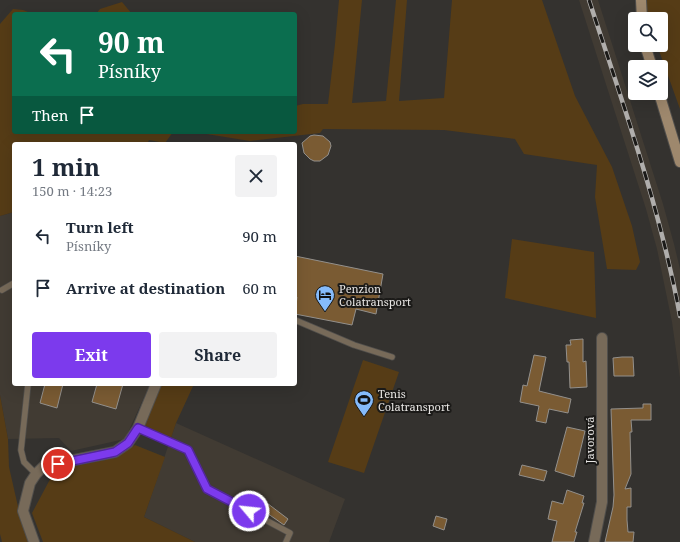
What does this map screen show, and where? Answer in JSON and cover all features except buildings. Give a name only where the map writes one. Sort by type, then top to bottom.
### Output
[{"type":"street","points":[[641,0],[642,12]]},
{"type":"street","points":[[661,100],[680,162]]},
{"type":"street","name":"Javorová","points":[[594,542],[602,502],[602,338]]},
{"type":"street","points":[[34,542],[23,511],[30,483],[36,474],[44,466],[115,452],[128,443],[138,428],[155,386]]},
{"type":"lane","points":[[2,290],[12,284]]},
{"type":"lane","points":[[297,321],[354,345],[392,357]]},
{"type":"lane","points":[[28,386],[21,450],[24,462],[36,474]]},
{"type":"lane","points":[[138,428],[188,450],[207,489],[290,533],[286,542]]},
{"type":"shaded area","points":[[339,0],[362,0],[352,103],[386,101],[396,0],[407,0],[399,101],[444,98],[452,0],[542,0],[575,96],[612,167],[632,226],[640,262],[636,270],[607,269],[595,197],[597,165],[524,154],[515,139],[444,130],[323,129],[320,133],[250,141],[206,134],[297,134],[297,106],[303,104],[328,104]]},
{"type":"shaded area","points":[[579,0],[598,0],[628,94],[628,100],[630,100],[663,204],[674,244],[680,269],[680,378],[672,322],[657,249],[646,209]]},
{"type":"shaded area","points":[[646,0],[680,0],[680,109],[668,76],[668,60],[662,60],[660,52],[668,52],[668,12],[647,12]]},
{"type":"shaded area","points":[[122,2],[130,12],[98,12],[100,9]]},
{"type":"shaded area","points":[[13,9],[28,12],[12,12],[12,134],[172,134],[166,142],[149,140],[148,142],[12,142],[12,213],[0,216],[0,24]]},
{"type":"shaded area","points":[[12,213],[12,386],[149,386],[125,439],[71,451],[59,438],[8,439],[0,395],[0,216]]},
{"type":"shaded area","points":[[512,239],[594,252],[596,318],[505,298]]},
{"type":"shaded area","name":"Tenis Colatransport","points":[[363,360],[399,372],[364,473],[328,462]]},
{"type":"shaded area","points":[[160,386],[193,386],[176,423],[171,438],[143,425]]},
{"type":"shaded area","points":[[0,395],[8,439],[9,467],[19,511],[29,542],[2,542],[0,534]]},
{"type":"shaded area","points":[[176,423],[345,499],[329,542],[195,542],[144,517]]},
{"type":"shaded area","points":[[135,445],[165,457],[144,517],[195,542],[43,542],[32,513],[55,470],[116,458]]},
{"type":"railway","points":[[589,0],[640,156],[662,236],[680,316]]},
{"type":"place","name":"Penzion Colatransport","points":[[325,312]]},
{"type":"place","name":"Tenis Colatransport","points":[[364,417]]},
{"type":"route","points":[[58,464],[115,452],[128,443],[138,428],[188,450],[207,489],[249,511]]}]
